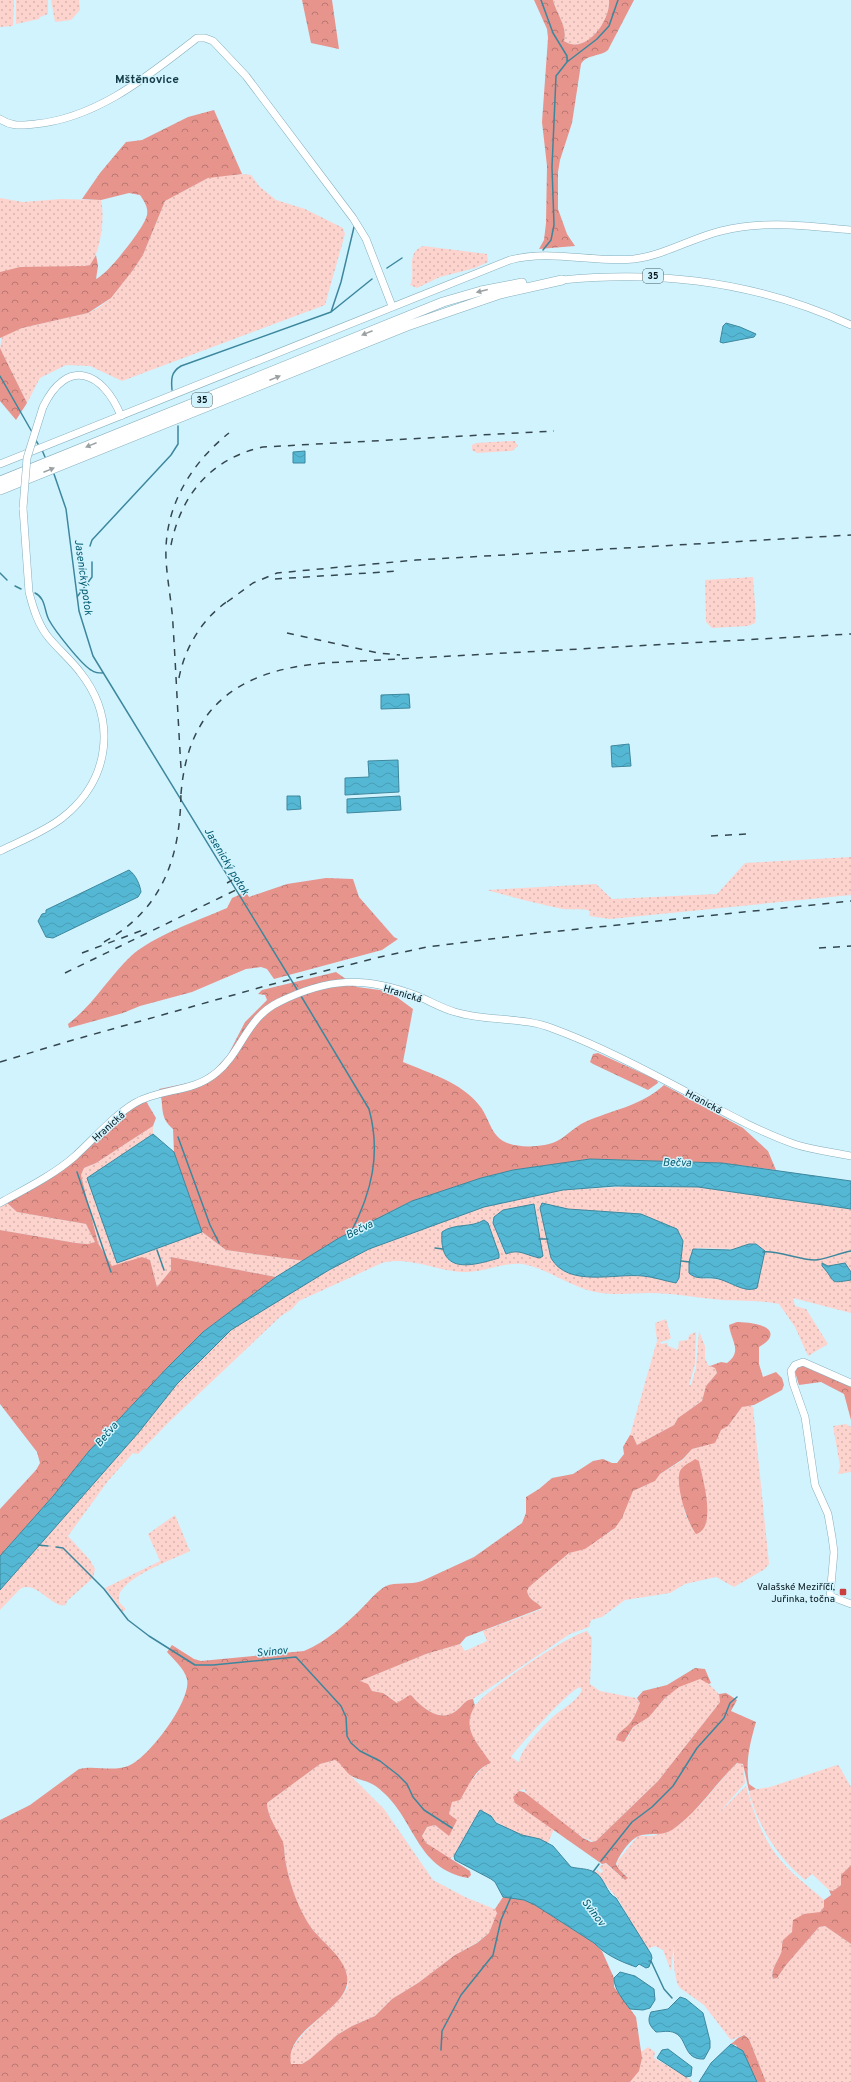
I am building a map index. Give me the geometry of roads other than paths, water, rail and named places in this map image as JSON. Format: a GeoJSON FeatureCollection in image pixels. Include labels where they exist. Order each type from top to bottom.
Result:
{"type":"FeatureCollection","features":[{"type":"Feature","properties":{"kind":"highway","name":"35"},"geometry":{"type":"LineString","coordinates":[[0,482],[443,302],[497,288],[562,280]]}},
{"type":"Feature","properties":{"kind":"highway","name":"35"},"geometry":{"type":"LineString","coordinates":[[0,490],[407,326],[500,294],[562,280]]}},
{"type":"Feature","properties":{"kind":"street"},"geometry":{"type":"LineString","coordinates":[[0,120],[11,126],[48,122],[78,114],[129,89],[197,38],[205,38],[213,41],[246,76],[353,218],[366,239],[392,306]]}},
{"type":"Feature","properties":{"kind":"street"},"geometry":{"type":"LineString","coordinates":[[0,464],[392,306],[493,266],[520,257],[545,255],[608,260],[636,258],[664,251],[719,231],[750,225],[791,225],[851,230]]}},
{"type":"Feature","properties":{"kind":"street","name":"35"},"geometry":{"type":"LineString","coordinates":[[562,280],[641,276],[712,283],[784,299],[851,324]]}},
{"type":"Feature","properties":{"kind":"street"},"geometry":{"type":"LineString","coordinates":[[0,851],[60,820],[75,808],[85,797],[93,783],[104,753],[104,736],[98,702],[80,672],[48,637],[39,622],[32,604],[29,592],[23,508],[27,458],[43,407],[53,391],[61,382],[72,377],[85,376],[99,382],[107,389],[121,416]]}},
{"type":"Feature","properties":{"kind":"street","name":"Hranická"},"geometry":{"type":"LineString","coordinates":[[0,1203],[66,1164],[118,1115],[137,1102],[158,1094],[194,1086],[213,1075],[231,1057],[243,1037],[260,1015],[276,1004],[299,994],[333,983],[360,982],[404,992],[451,1011],[467,1015],[518,1019],[538,1023],[624,1060],[786,1141],[806,1147],[851,1156]]}},
{"type":"Feature","properties":{"kind":"street"},"geometry":{"type":"LineString","coordinates":[[851,1383],[803,1362],[795,1364],[791,1371],[793,1383],[805,1417],[815,1485],[828,1514],[832,1537],[834,1552],[830,1596],[851,1604]]}},
{"type":"Feature","properties":{"kind":"water"},"geometry":{"type":"Polygon","coordinates":[[[726,323],[756,334],[754,337],[723,343],[720,342],[723,326],[726,323]]]}},
{"type":"Feature","properties":{"kind":"water"},"geometry":{"type":"Polygon","coordinates":[[[305,451],[305,463],[293,463],[293,452],[305,451]]]}},
{"type":"Feature","properties":{"kind":"water"},"geometry":{"type":"Polygon","coordinates":[[[409,694],[410,708],[381,709],[381,695],[409,694]]]}},
{"type":"Feature","properties":{"kind":"water"},"geometry":{"type":"Polygon","coordinates":[[[629,744],[631,766],[612,767],[611,746],[629,744]]]}},
{"type":"Feature","properties":{"kind":"water"},"geometry":{"type":"Polygon","coordinates":[[[398,760],[399,792],[345,795],[345,778],[369,777],[368,761],[398,760]]]}},
{"type":"Feature","properties":{"kind":"water"},"geometry":{"type":"Polygon","coordinates":[[[287,796],[300,796],[301,809],[287,810],[287,796]]]}},
{"type":"Feature","properties":{"kind":"water"},"geometry":{"type":"Polygon","coordinates":[[[400,796],[401,810],[347,813],[347,799],[400,796]]]}},
{"type":"Feature","properties":{"kind":"water"},"geometry":{"type":"Polygon","coordinates":[[[129,870],[136,877],[140,886],[141,892],[138,897],[53,938],[46,937],[38,921],[42,914],[46,913],[46,910],[129,870]]]}},
{"type":"Feature","properties":{"kind":"water"},"geometry":{"type":"Polygon","coordinates":[[[153,1134],[174,1152],[202,1232],[117,1263],[87,1178],[153,1134]]]}},
{"type":"Feature","properties":{"kind":"water","name":"Bečva"},"geometry":{"type":"Polygon","coordinates":[[[590,1159],[722,1163],[851,1181],[851,1209],[698,1187],[615,1186],[563,1190],[484,1207],[369,1249],[329,1270],[231,1330],[177,1384],[139,1432],[0,1590],[0,1556],[54,1495],[89,1451],[203,1332],[276,1277],[339,1238],[412,1201],[481,1178],[513,1170],[590,1159]]]}},
{"type":"Feature","properties":{"kind":"water"},"geometry":{"type":"Polygon","coordinates":[[[542,1203],[568,1209],[641,1214],[677,1229],[683,1241],[679,1278],[676,1283],[643,1276],[593,1277],[569,1273],[559,1267],[551,1258],[540,1208],[542,1203]]]}},
{"type":"Feature","properties":{"kind":"water"},"geometry":{"type":"Polygon","coordinates":[[[534,1204],[543,1256],[540,1258],[519,1252],[511,1252],[506,1254],[493,1223],[494,1217],[503,1210],[534,1204]]]}},
{"type":"Feature","properties":{"kind":"water"},"geometry":{"type":"Polygon","coordinates":[[[484,1220],[488,1223],[499,1258],[467,1265],[458,1264],[451,1261],[445,1255],[442,1246],[442,1232],[452,1227],[474,1224],[484,1220]]]}},
{"type":"Feature","properties":{"kind":"water"},"geometry":{"type":"Polygon","coordinates":[[[749,1244],[756,1244],[765,1251],[757,1288],[741,1288],[719,1279],[694,1277],[689,1273],[689,1262],[693,1249],[731,1250],[749,1244]]]}},
{"type":"Feature","properties":{"kind":"water"},"geometry":{"type":"Polygon","coordinates":[[[822,1263],[828,1266],[845,1263],[851,1272],[851,1280],[835,1282],[822,1266],[822,1263]]]}},
{"type":"Feature","properties":{"kind":"water"},"geometry":{"type":"Polygon","coordinates":[[[480,1810],[491,1816],[496,1823],[522,1835],[540,1839],[553,1846],[571,1867],[590,1870],[596,1873],[602,1879],[610,1893],[616,1898],[651,1954],[652,1958],[649,1967],[646,1968],[639,1964],[636,1967],[618,1960],[535,1905],[524,1900],[503,1897],[495,1882],[455,1860],[454,1856],[480,1810]]]}},
{"type":"Feature","properties":{"kind":"water"},"geometry":{"type":"Polygon","coordinates":[[[620,1972],[635,1976],[654,1989],[655,2000],[650,2008],[643,2010],[630,2009],[619,1994],[614,1982],[614,1978],[620,1972]]]}},
{"type":"Feature","properties":{"kind":"water"},"geometry":{"type":"Polygon","coordinates":[[[680,1997],[686,1999],[703,2013],[710,2041],[710,2048],[704,2059],[692,2056],[682,2040],[675,2033],[668,2031],[656,2032],[649,2023],[651,2012],[668,2009],[680,1997]]]}},
{"type":"Feature","properties":{"kind":"water"},"geometry":{"type":"Polygon","coordinates":[[[731,2044],[743,2051],[757,2082],[699,2082],[711,2063],[731,2044]]]}},
{"type":"Feature","properties":{"kind":"water"},"geometry":{"type":"Polygon","coordinates":[[[668,2049],[692,2067],[691,2076],[686,2077],[657,2058],[662,2050],[668,2049]]]}},
{"type":"Feature","properties":{"kind":"waterway"},"geometry":{"type":"LineString","coordinates":[[541,0],[553,33],[567,56],[567,62]]}},
{"type":"Feature","properties":{"kind":"waterway"},"geometry":{"type":"LineString","coordinates":[[543,250],[551,240],[554,225],[552,167],[556,76],[567,62],[597,39],[609,26],[618,0]]}},
{"type":"Feature","properties":{"kind":"waterway"},"geometry":{"type":"LineString","coordinates":[[331,312],[341,282],[354,227]]}},
{"type":"Feature","properties":{"kind":"waterway"},"geometry":{"type":"LineString","coordinates":[[387,268],[402,258]]}},
{"type":"Feature","properties":{"kind":"waterway"},"geometry":{"type":"LineString","coordinates":[[172,390],[173,373],[181,366],[331,312],[372,279]]}},
{"type":"Feature","properties":{"kind":"waterway","name":"Jasenický potok"},"geometry":{"type":"LineString","coordinates":[[0,376],[32,432]]}},
{"type":"Feature","properties":{"kind":"waterway"},"geometry":{"type":"LineString","coordinates":[[90,546],[92,540],[171,455],[178,444],[178,426]]}},
{"type":"Feature","properties":{"kind":"waterway","name":"Jasenický potok"},"geometry":{"type":"LineString","coordinates":[[35,439],[38,444]]}},
{"type":"Feature","properties":{"kind":"waterway","name":"Jasenický potok"},"geometry":{"type":"LineString","coordinates":[[42,450],[45,457]]}},
{"type":"Feature","properties":{"kind":"waterway","name":"Jasenický potok"},"geometry":{"type":"LineString","coordinates":[[54,474],[66,509],[79,611],[93,656],[298,991]]}},
{"type":"Feature","properties":{"kind":"waterway"},"geometry":{"type":"LineString","coordinates":[[77,597],[92,577],[92,562]]}},
{"type":"Feature","properties":{"kind":"waterway"},"geometry":{"type":"LineString","coordinates":[[0,573],[7,580]]}},
{"type":"Feature","properties":{"kind":"waterway"},"geometry":{"type":"LineString","coordinates":[[15,586],[21,589]]}},
{"type":"Feature","properties":{"kind":"waterway"},"geometry":{"type":"LineString","coordinates":[[35,593],[39,595],[43,601],[47,616],[62,639],[87,667],[97,673],[103,673]]}},
{"type":"Feature","properties":{"kind":"waterway","name":"Jasenický potok"},"geometry":{"type":"LineString","coordinates":[[301,996],[369,1109],[373,1125],[374,1157],[369,1187],[351,1232]]}},
{"type":"Feature","properties":{"kind":"waterway"},"geometry":{"type":"LineString","coordinates":[[178,1137],[210,1225],[219,1243]]}},
{"type":"Feature","properties":{"kind":"waterway"},"geometry":{"type":"LineString","coordinates":[[77,1172],[111,1272]]}},
{"type":"Feature","properties":{"kind":"waterway"},"geometry":{"type":"LineString","coordinates":[[539,1239],[548,1239]]}},
{"type":"Feature","properties":{"kind":"waterway"},"geometry":{"type":"LineString","coordinates":[[435,1248],[443,1249]]}},
{"type":"Feature","properties":{"kind":"waterway"},"geometry":{"type":"LineString","coordinates":[[157,1250],[164,1270]]}},
{"type":"Feature","properties":{"kind":"waterway"},"geometry":{"type":"LineString","coordinates":[[763,1252],[775,1252],[808,1260],[815,1260],[851,1251]]}},
{"type":"Feature","properties":{"kind":"waterway"},"geometry":{"type":"LineString","coordinates":[[681,1261],[690,1262]]}},
{"type":"Feature","properties":{"kind":"waterway","name":"Svinov"},"geometry":{"type":"LineString","coordinates":[[38,1545],[48,1546]]}},
{"type":"Feature","properties":{"kind":"waterway","name":"Svinov"},"geometry":{"type":"LineString","coordinates":[[56,1547],[63,1548],[104,1589],[128,1620],[149,1636],[195,1665],[213,1665],[296,1657],[341,1706],[346,1717],[347,1736],[351,1743],[360,1751],[380,1761],[398,1775],[407,1784],[413,1797],[424,1810],[452,1828]]}},
{"type":"Feature","properties":{"kind":"waterway"},"geometry":{"type":"LineString","coordinates":[[601,1861],[632,1822],[652,1807],[673,1786],[697,1748],[724,1718],[730,1703],[737,1697]]}},
{"type":"Feature","properties":{"kind":"waterway"},"geometry":{"type":"LineString","coordinates":[[593,1872],[599,1864]]}},
{"type":"Feature","properties":{"kind":"waterway"},"geometry":{"type":"LineString","coordinates":[[441,2050],[442,2031],[461,1995],[493,1955],[501,1920],[511,1897]]}},
{"type":"Feature","properties":{"kind":"waterway","name":"Svinov"},"geometry":{"type":"LineString","coordinates":[[649,1961],[651,1961],[664,1989],[672,1998]]}},
{"type":"Feature","properties":{"kind":"railway"},"geometry":{"type":"LineString","coordinates":[[171,545],[182,510],[191,494],[214,469],[245,452],[263,447],[554,431]]}},
{"type":"Feature","properties":{"kind":"railway"},"geometry":{"type":"LineString","coordinates":[[181,768],[172,617],[167,575],[167,540],[170,522],[182,488],[202,459],[229,433]]}},
{"type":"Feature","properties":{"kind":"railway"},"geometry":{"type":"LineString","coordinates":[[227,602],[253,583],[277,573],[416,560],[851,535]]}},
{"type":"Feature","properties":{"kind":"railway"},"geometry":{"type":"LineString","coordinates":[[275,579],[399,571]]}},
{"type":"Feature","properties":{"kind":"railway"},"geometry":{"type":"LineString","coordinates":[[179,678],[186,655],[197,633],[212,614],[231,599]]}},
{"type":"Feature","properties":{"kind":"railway"},"geometry":{"type":"LineString","coordinates":[[287,633],[378,653],[400,655]]}},
{"type":"Feature","properties":{"kind":"railway"},"geometry":{"type":"LineString","coordinates":[[181,794],[186,763],[195,737],[207,715],[224,697],[244,684],[268,674],[295,667],[325,663],[851,634]]}},
{"type":"Feature","properties":{"kind":"railway"},"geometry":{"type":"LineString","coordinates":[[104,942],[125,928],[142,913],[155,896],[165,877],[173,857],[178,835],[181,788]]}},
{"type":"Feature","properties":{"kind":"railway"},"geometry":{"type":"LineString","coordinates":[[711,836],[746,834]]}},
{"type":"Feature","properties":{"kind":"railway"},"geometry":{"type":"LineString","coordinates":[[227,883],[234,879]]}},
{"type":"Feature","properties":{"kind":"railway"},"geometry":{"type":"LineString","coordinates":[[65,973],[242,887]]}},
{"type":"Feature","properties":{"kind":"railway"},"geometry":{"type":"LineString","coordinates":[[0,1062],[269,985],[380,957],[427,947],[530,934],[851,901]]}},
{"type":"Feature","properties":{"kind":"railway"},"geometry":{"type":"LineString","coordinates":[[82,953],[143,930]]}},
{"type":"Feature","properties":{"kind":"railway"},"geometry":{"type":"LineString","coordinates":[[819,948],[851,946]]}},
{"type":"Feature","properties":{"kind":"place","name":"Valašské Meziříčí, Juřinka, točna"},"geometry":{"type":"Point","coordinates":[843,1592]}},
{"type":"Feature","properties":{"kind":"district","name":"Mštěnovice"},"geometry":{"type":"Point","coordinates":[147,79]}}]}
